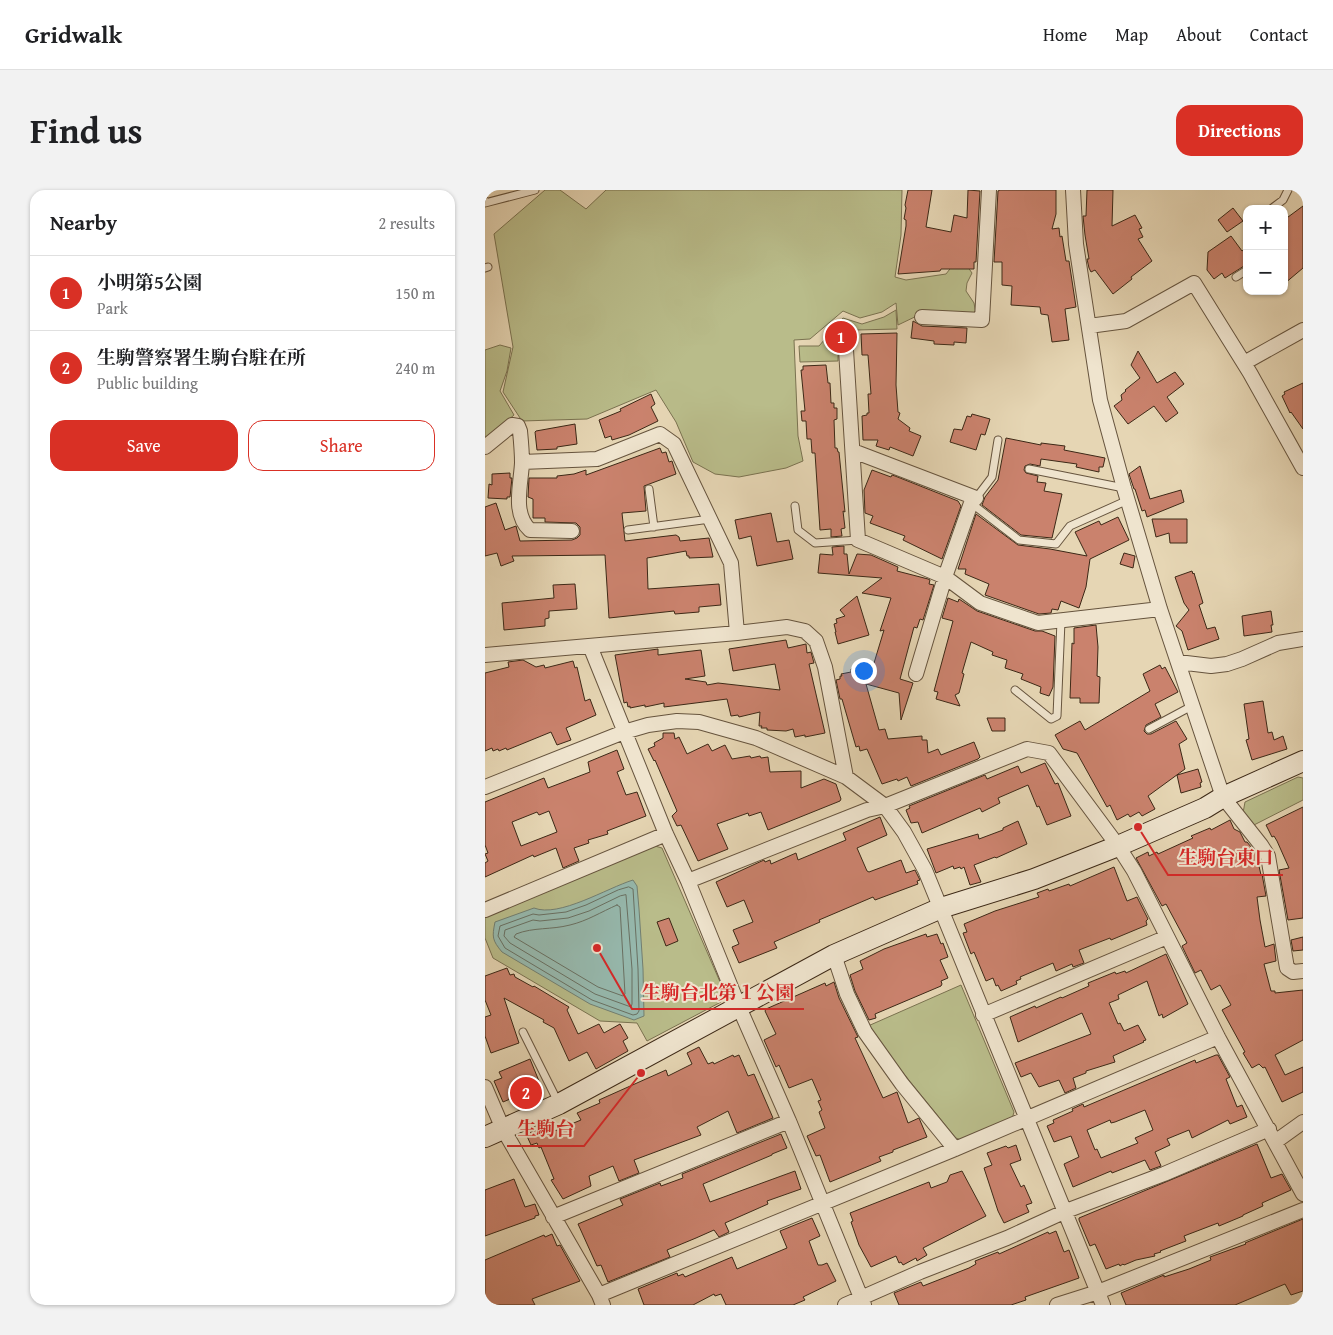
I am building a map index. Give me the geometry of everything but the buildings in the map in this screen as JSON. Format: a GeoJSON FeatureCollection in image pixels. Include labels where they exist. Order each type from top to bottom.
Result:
{"type":"FeatureCollection","features":[{"type":"Feature","properties":{"kind":"street"},"geometry":{"type":"LineString","coordinates":[[922,317],[982,320],[989,190]]}},
{"type":"Feature","properties":{"kind":"street"},"geometry":{"type":"LineString","coordinates":[[1073,190],[1076,244],[1100,400],[1126,494],[1160,609],[1223,798],[1268,856],[1287,968],[1293,972],[1303,971]]}},
{"type":"Feature","properties":{"kind":"street"},"geometry":{"type":"LineString","coordinates":[[1089,326],[1126,320],[1194,283],[1244,363],[1303,468]]}},
{"type":"Feature","properties":{"kind":"street"},"geometry":{"type":"LineString","coordinates":[[1244,363],[1303,330]]}},
{"type":"Feature","properties":{"kind":"street"},"geometry":{"type":"LineString","coordinates":[[846,350],[858,540],[945,577],[980,602],[1038,623],[1160,609]]}},
{"type":"Feature","properties":{"kind":"street"},"geometry":{"type":"LineString","coordinates":[[485,447],[512,425],[516,425],[521,431],[522,462],[519,500],[523,524],[530,530],[572,532]]}},
{"type":"Feature","properties":{"kind":"street"},"geometry":{"type":"LineString","coordinates":[[522,462],[597,459],[660,434],[673,444],[731,563],[737,633]]}},
{"type":"Feature","properties":{"kind":"street"},"geometry":{"type":"LineString","coordinates":[[853,451],[973,500],[945,577],[915,674]]}},
{"type":"Feature","properties":{"kind":"street"},"geometry":{"type":"LineString","coordinates":[[485,655],[787,627],[805,630],[816,641],[825,667],[846,777]]}},
{"type":"Feature","properties":{"kind":"street"},"geometry":{"type":"LineString","coordinates":[[1177,662],[1211,666],[1227,664],[1278,643],[1303,639]]}},
{"type":"Feature","properties":{"kind":"street"},"geometry":{"type":"LineString","coordinates":[[590,646],[739,1007],[789,1121],[862,1302]]}},
{"type":"Feature","properties":{"kind":"street"},"geometry":{"type":"LineString","coordinates":[[485,787],[624,732],[648,725],[677,721],[699,722],[756,738],[846,777],[885,806],[904,832],[925,870],[1101,1299]]}},
{"type":"Feature","properties":{"kind":"street"},"geometry":{"type":"LineString","coordinates":[[688,881],[867,810],[885,806],[1027,749],[1049,753],[1118,846],[1134,871],[1219,1037],[1303,1194]]}},
{"type":"Feature","properties":{"kind":"street"},"geometry":{"type":"LineString","coordinates":[[494,1133],[559,1104],[833,955],[941,908],[1034,879],[1118,846],[1205,808],[1303,761]]}},
{"type":"Feature","properties":{"kind":"street"},"geometry":{"type":"LineString","coordinates":[[485,910],[667,834]]}},
{"type":"Feature","properties":{"kind":"street"},"geometry":{"type":"LineString","coordinates":[[983,1015],[1167,936]]}},
{"type":"Feature","properties":{"kind":"street"},"geometry":{"type":"LineString","coordinates":[[833,955],[847,994],[865,1032],[902,1084],[955,1149]]}},
{"type":"Feature","properties":{"kind":"street"},"geometry":{"type":"LineString","coordinates":[[485,1088],[494,1133],[553,1217],[601,1300],[822,1204],[1219,1037]]}},
{"type":"Feature","properties":{"kind":"street"},"geometry":{"type":"LineString","coordinates":[[553,1217],[789,1121]]}},
{"type":"Feature","properties":{"kind":"street"},"geometry":{"type":"LineString","coordinates":[[1275,1142],[1303,1122]]}},
{"type":"Feature","properties":{"kind":"street"},"geometry":{"type":"LineString","coordinates":[[845,1305],[862,1302],[920,1272],[1007,1238],[1066,1211],[1164,1174],[1269,1128]]}},
{"type":"Feature","properties":{"kind":"street"},"geometry":{"type":"LineString","coordinates":[[1057,1305],[1101,1299],[1303,1210]]}},
{"type":"Feature","properties":{"kind":"lane"},"geometry":{"type":"LineString","coordinates":[[485,202],[535,190]]}},
{"type":"Feature","properties":{"kind":"lane"},"geometry":{"type":"LineString","coordinates":[[1276,205],[1283,200],[1288,190]]}},
{"type":"Feature","properties":{"kind":"lane"},"geometry":{"type":"LineString","coordinates":[[1237,277],[1243,273]]}},
{"type":"Feature","properties":{"kind":"lane"},"geometry":{"type":"LineString","coordinates":[[997,440],[993,477],[973,500],[1019,540],[1056,544],[1070,526],[1126,494]]}},
{"type":"Feature","properties":{"kind":"lane"},"geometry":{"type":"LineString","coordinates":[[1029,469],[1126,494]]}},
{"type":"Feature","properties":{"kind":"lane"},"geometry":{"type":"LineString","coordinates":[[649,489],[654,526]]}},
{"type":"Feature","properties":{"kind":"lane"},"geometry":{"type":"LineString","coordinates":[[795,506],[798,530],[815,543],[858,540]]}},
{"type":"Feature","properties":{"kind":"lane"},"geometry":{"type":"LineString","coordinates":[[628,530],[710,519]]}},
{"type":"Feature","properties":{"kind":"lane"},"geometry":{"type":"LineString","coordinates":[[1015,690],[1051,719],[1057,716],[1061,621]]}},
{"type":"Feature","properties":{"kind":"lane"},"geometry":{"type":"LineString","coordinates":[[1149,729],[1192,706]]}},
{"type":"Feature","properties":{"kind":"lane"},"geometry":{"type":"LineString","coordinates":[[523,1032],[559,1104]]}},
{"type":"Feature","properties":{"kind":"green space"},"geometry":{"type":"Polygon","coordinates":[[[545,190],[560,190],[586,209],[606,190],[902,190],[901,235],[895,277],[906,280],[946,274],[953,265],[965,263],[972,273],[967,283],[966,291],[974,303],[976,315],[923,313],[898,325],[896,303],[882,312],[860,318],[843,311],[810,339],[794,340],[798,436],[803,461],[786,468],[739,477],[715,474],[693,462],[676,422],[656,390],[587,419],[522,421],[503,392],[513,347],[494,234],[545,190]]]}},
{"type":"Feature","properties":{"kind":"green space"},"geometry":{"type":"Polygon","coordinates":[[[896,310],[897,329],[856,330],[856,344],[838,345],[838,361],[800,362],[799,346],[819,346],[843,318],[862,324],[884,317],[896,310]]]}},
{"type":"Feature","properties":{"kind":"green space"},"geometry":{"type":"Polygon","coordinates":[[[500,345],[511,348],[507,371],[500,391],[514,415],[485,440],[485,350],[500,345]]]}},
{"type":"Feature","properties":{"kind":"green space"},"geometry":{"type":"Polygon","coordinates":[[[1298,777],[1303,778],[1303,800],[1252,826],[1243,813],[1245,802],[1298,777]]]}},
{"type":"Feature","properties":{"kind":"green space"},"geometry":{"type":"Polygon","coordinates":[[[655,846],[662,848],[724,991],[721,1002],[647,1041],[637,1023],[600,1021],[493,958],[485,938],[485,916],[655,846]]]}},
{"type":"Feature","properties":{"kind":"green space"},"geometry":{"type":"Polygon","coordinates":[[[961,985],[1014,1112],[1012,1119],[961,1140],[956,1138],[891,1058],[868,1026],[961,985]]]}},
{"type":"Feature","properties":{"kind":"water"},"geometry":{"type":"Polygon","coordinates":[[[633,880],[637,886],[639,909],[644,1016],[634,1020],[590,1004],[502,952],[496,944],[493,935],[495,922],[534,908],[544,910],[569,906],[633,880]]]}},
{"type":"Feature","properties":{"kind":"place","name":"小明第5公園"},"geometry":{"type":"Point","coordinates":[841,337]}},
{"type":"Feature","properties":{"kind":"place","name":"生駒台東口"},"geometry":{"type":"Point","coordinates":[1138,827]}},
{"type":"Feature","properties":{"kind":"place","name":"生駒台北第１公園"},"geometry":{"type":"Point","coordinates":[597,948]}},
{"type":"Feature","properties":{"kind":"place","name":"生駒台"},"geometry":{"type":"Point","coordinates":[641,1073]}},
{"type":"Feature","properties":{"kind":"place","name":"生駒警察署生駒台駐在所"},"geometry":{"type":"Point","coordinates":[526,1093]}}]}
